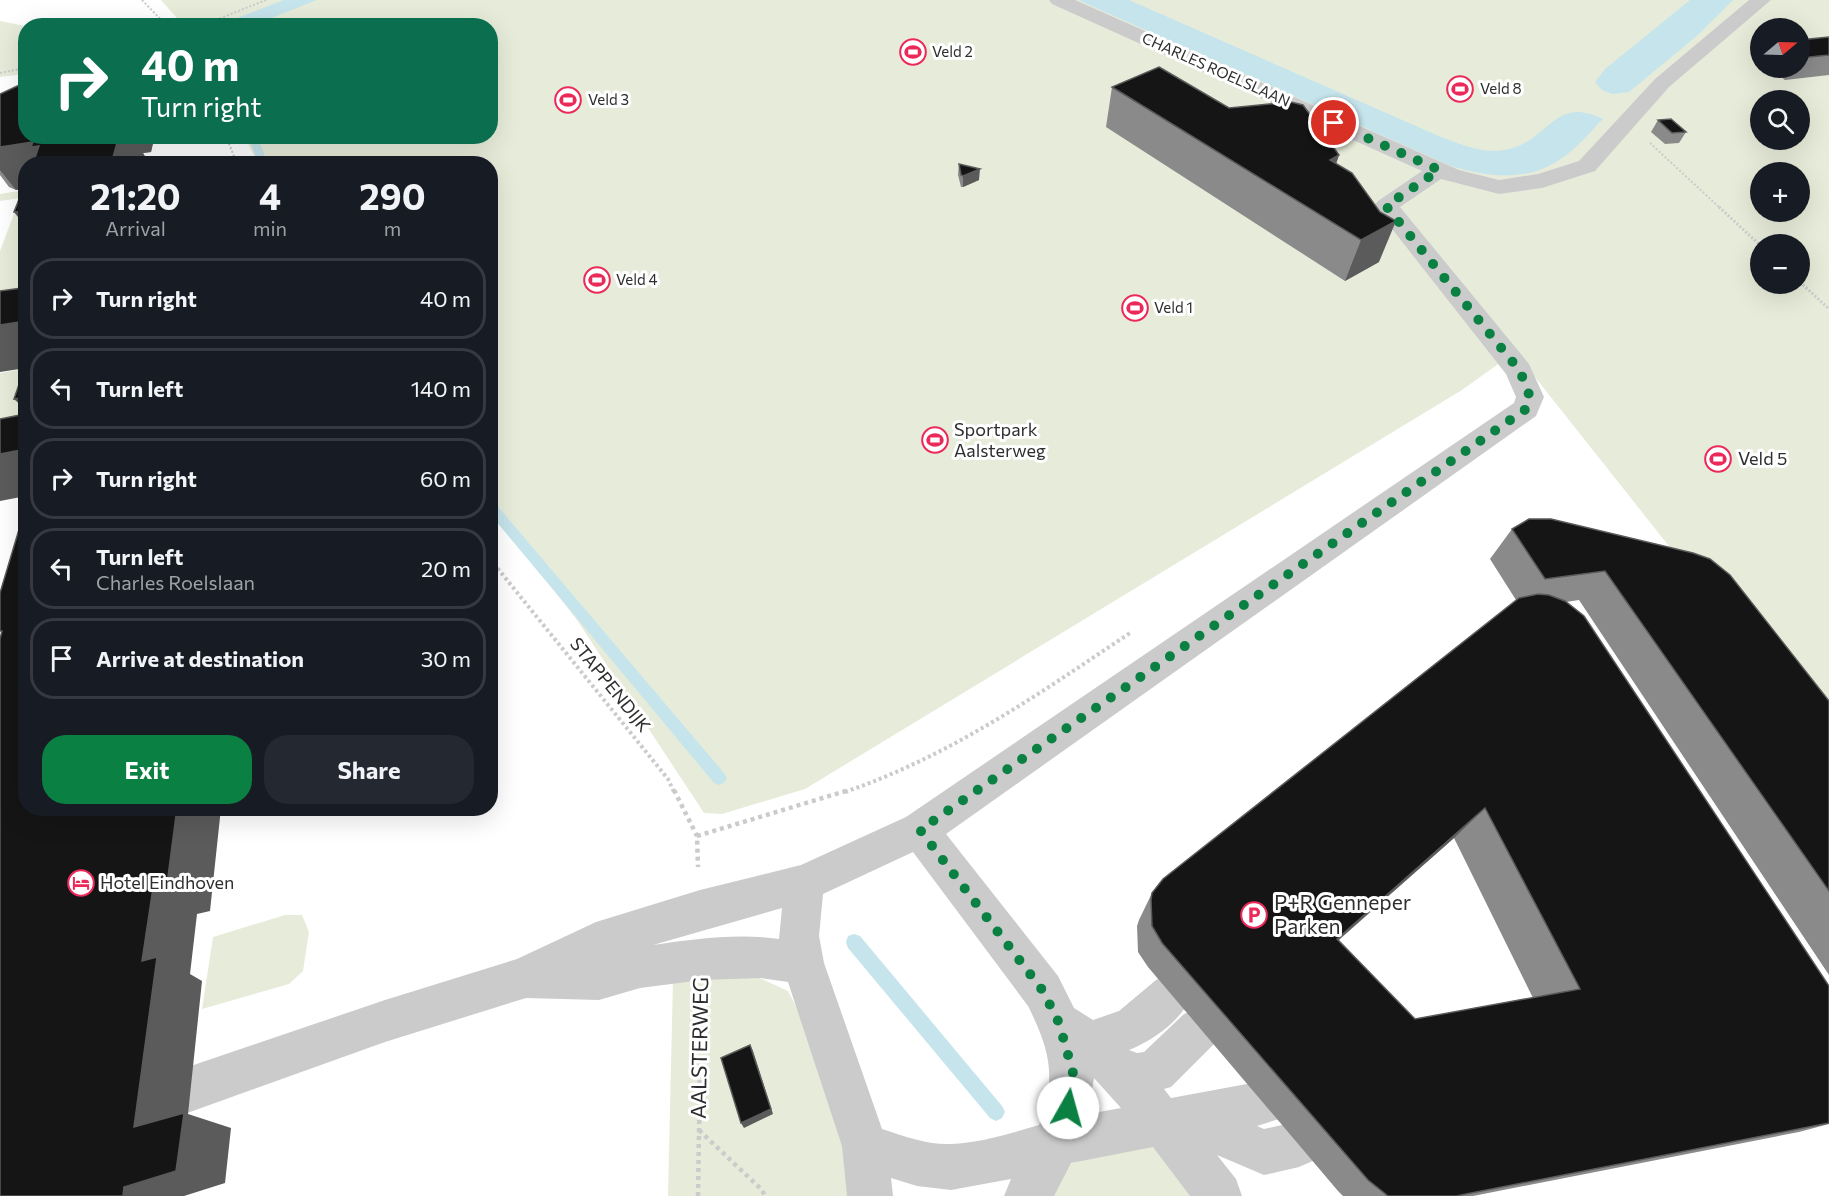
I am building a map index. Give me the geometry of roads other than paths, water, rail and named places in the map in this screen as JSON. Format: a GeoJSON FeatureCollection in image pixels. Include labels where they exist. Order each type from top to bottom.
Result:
{"type":"FeatureCollection","features":[{"type":"Feature","properties":{"kind":"street","name":"CHARLES ROELSLAAN"},"geometry":{"type":"LineString","coordinates":[[1059,0],[1439,170],[1499,187],[1542,181],[1587,166],[1662,83],[1761,0]]}},
{"type":"Feature","properties":{"kind":"street"},"geometry":{"type":"LineString","coordinates":[[112,1112],[190,1090],[385,1021],[523,978],[596,942],[700,910],[804,883],[920,830],[1526,409],[1530,397],[1520,371],[1386,206],[1439,170]]}},
{"type":"Feature","properties":{"kind":"street"},"geometry":{"type":"LineString","coordinates":[[920,830],[1043,991],[1089,1045],[1180,1118],[1264,1152],[1299,1144]]}},
{"type":"Feature","properties":{"kind":"street"},"geometry":{"type":"LineString","coordinates":[[804,883],[799,936],[803,963],[865,1146],[870,1196]]}},
{"type":"Feature","properties":{"kind":"street","name":"AALSTERWEG"},"geometry":{"type":"LineString","coordinates":[[523,978],[599,979],[640,967],[702,959],[761,957],[803,963]]}},
{"type":"Feature","properties":{"kind":"street"},"geometry":{"type":"LineString","coordinates":[[1027,1196],[1048,1163],[1068,1108],[1073,1073],[1089,1045],[1132,1027],[1171,995]]}},
{"type":"Feature","properties":{"kind":"street"},"geometry":{"type":"LineString","coordinates":[[1089,1045],[1137,1075],[1155,1071],[1200,1029]]}},
{"type":"Feature","properties":{"kind":"street"},"geometry":{"type":"LineString","coordinates":[[865,1146],[917,1163],[951,1167],[1011,1156],[1055,1143],[1263,1103]]}},
{"type":"Feature","properties":{"kind":"street"},"geometry":{"type":"LineString","coordinates":[[1180,1118],[1219,1196]]}},
{"type":"Feature","properties":{"kind":"water"},"geometry":{"type":"Polygon","coordinates":[[[284,0],[317,0],[272,18],[237,18],[284,0]]]}},
{"type":"Feature","properties":{"kind":"water"},"geometry":{"type":"Polygon","coordinates":[[[1078,0],[1129,0],[1441,137],[1488,151],[1519,146],[1532,139],[1561,116],[1572,112],[1586,113],[1603,119],[1571,151],[1547,167],[1534,172],[1492,175],[1464,170],[1078,0]]]}},
{"type":"Feature","properties":{"kind":"water"},"geometry":{"type":"Polygon","coordinates":[[[1690,0],[1733,0],[1698,35],[1629,92],[1612,94],[1602,90],[1595,82],[1605,69],[1690,0]]]}},
{"type":"Feature","properties":{"kind":"waterway"},"geometry":{"type":"LineString","coordinates":[[255,144],[261,156]]}},
{"type":"Feature","properties":{"kind":"waterway"},"geometry":{"type":"LineString","coordinates":[[498,515],[719,778]]}},
{"type":"Feature","properties":{"kind":"waterway"},"geometry":{"type":"LineString","coordinates":[[854,942],[996,1112]]}},
{"type":"Feature","properties":{"kind":"place","name":"Veld 2"},"geometry":{"type":"Point","coordinates":[913,52]}},
{"type":"Feature","properties":{"kind":"place","name":"Veld 8"},"geometry":{"type":"Point","coordinates":[1460,89]}},
{"type":"Feature","properties":{"kind":"place","name":"Veld 3"},"geometry":{"type":"Point","coordinates":[568,100]}},
{"type":"Feature","properties":{"kind":"place","name":"Veld 4"},"geometry":{"type":"Point","coordinates":[597,280]}},
{"type":"Feature","properties":{"kind":"place","name":"Veld 1"},"geometry":{"type":"Point","coordinates":[1135,308]}},
{"type":"Feature","properties":{"kind":"place","name":"Sportpark Aalsterweg"},"geometry":{"type":"Point","coordinates":[935,440]}},
{"type":"Feature","properties":{"kind":"place","name":"Veld 5"},"geometry":{"type":"Point","coordinates":[1718,459]}},
{"type":"Feature","properties":{"kind":"place","name":"Hotel Eindhoven"},"geometry":{"type":"Point","coordinates":[81,883]}},
{"type":"Feature","properties":{"kind":"place","name":"P+R Genneper Parken"},"geometry":{"type":"Point","coordinates":[1254,915]}}]}
